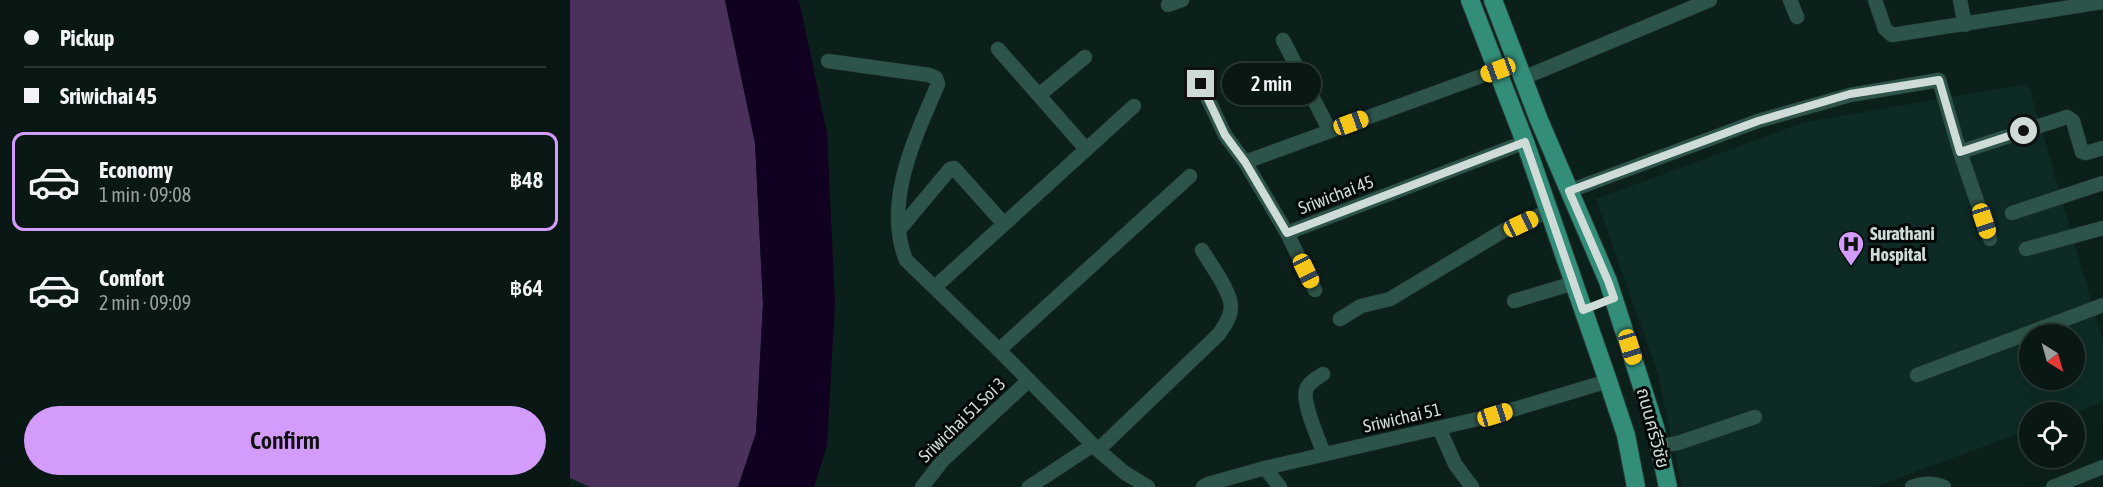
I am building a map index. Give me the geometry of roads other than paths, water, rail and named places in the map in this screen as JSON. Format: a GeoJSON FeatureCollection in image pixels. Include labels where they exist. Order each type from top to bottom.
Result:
{"type":"FeatureCollection","features":[{"type":"Feature","properties":{"kind":"main road","name":"ถนนศรีวิชัย"},"geometry":{"type":"LineString","coordinates":[[1470,0],[1525,142],[1608,381],[1626,435],[1636,487]]}},
{"type":"Feature","properties":{"kind":"main road","name":"ถนนศรีวิชัย"},"geometry":{"type":"LineString","coordinates":[[1493,0],[1569,191],[1608,281],[1660,447],[1668,487]]}},
{"type":"Feature","properties":{"kind":"main road"},"geometry":{"type":"LineString","coordinates":[[1583,310],[1614,298]]}},
{"type":"Feature","properties":{"kind":"street"},"geometry":{"type":"LineString","coordinates":[[1168,5],[1182,0]]}},
{"type":"Feature","properties":{"kind":"street"},"geometry":{"type":"LineString","coordinates":[[1790,0],[1797,17]]}},
{"type":"Feature","properties":{"kind":"street"},"geometry":{"type":"LineString","coordinates":[[1875,0],[1885,28],[1892,35],[1965,25],[2055,5],[2103,2]]}},
{"type":"Feature","properties":{"kind":"street"},"geometry":{"type":"LineString","coordinates":[[1960,0],[1965,25]]}},
{"type":"Feature","properties":{"kind":"street"},"geometry":{"type":"LineString","coordinates":[[1523,78],[1705,1]]}},
{"type":"Feature","properties":{"kind":"street"},"geometry":{"type":"LineString","coordinates":[[1283,40],[1330,131]]}},
{"type":"Feature","properties":{"kind":"street"},"geometry":{"type":"LineString","coordinates":[[998,49],[1086,149]]}},
{"type":"Feature","properties":{"kind":"street"},"geometry":{"type":"LineString","coordinates":[[1039,95],[1085,57]]}},
{"type":"Feature","properties":{"kind":"street"},"geometry":{"type":"LineString","coordinates":[[828,60],[929,75],[936,78],[938,84],[907,162],[898,209],[899,230],[906,260],[1096,448],[1125,473],[1148,487]]}},
{"type":"Feature","properties":{"kind":"street"},"geometry":{"type":"LineString","coordinates":[[1245,162],[1498,70]]}},
{"type":"Feature","properties":{"kind":"street"},"geometry":{"type":"LineString","coordinates":[[1569,191],[1758,121],[1850,94],[1939,80],[1960,152],[1990,239]]}},
{"type":"Feature","properties":{"kind":"street","name":"Sriwichai 45"},"geometry":{"type":"LineString","coordinates":[[1201,84],[1225,135],[1245,162],[1287,233],[1525,142]]}},
{"type":"Feature","properties":{"kind":"street"},"geometry":{"type":"LineString","coordinates":[[935,287],[1134,106]]}},
{"type":"Feature","properties":{"kind":"street"},"geometry":{"type":"LineString","coordinates":[[1960,152],[2067,117],[2073,121],[2082,152],[2103,148]]}},
{"type":"Feature","properties":{"kind":"street"},"geometry":{"type":"LineString","coordinates":[[899,230],[950,169],[954,168],[1004,224]]}},
{"type":"Feature","properties":{"kind":"street"},"geometry":{"type":"LineString","coordinates":[[999,350],[1190,176]]}},
{"type":"Feature","properties":{"kind":"street"},"geometry":{"type":"LineString","coordinates":[[2012,213],[2103,183]]}},
{"type":"Feature","properties":{"kind":"street"},"geometry":{"type":"LineString","coordinates":[[1340,319],[1361,306],[1390,299],[1503,231],[1549,211]]}},
{"type":"Feature","properties":{"kind":"street"},"geometry":{"type":"LineString","coordinates":[[2026,249],[2103,228]]}},
{"type":"Feature","properties":{"kind":"street"},"geometry":{"type":"LineString","coordinates":[[1287,233],[1315,290]]}},
{"type":"Feature","properties":{"kind":"street"},"geometry":{"type":"LineString","coordinates":[[1029,487],[1096,448],[1218,334],[1228,320],[1231,309],[1229,297],[1202,250]]}},
{"type":"Feature","properties":{"kind":"street"},"geometry":{"type":"LineString","coordinates":[[1514,301],[1574,283]]}},
{"type":"Feature","properties":{"kind":"street"},"geometry":{"type":"LineString","coordinates":[[1917,375],[2103,305]]}},
{"type":"Feature","properties":{"kind":"street"},"geometry":{"type":"LineString","coordinates":[[1323,374],[1307,386],[1305,392],[1306,402],[1324,454]]}},
{"type":"Feature","properties":{"kind":"street","name":"Sriwichai 51 Soi 3"},"geometry":{"type":"LineString","coordinates":[[922,487],[943,460],[1029,380]]}},
{"type":"Feature","properties":{"kind":"street","name":"Sriwichai 51"},"geometry":{"type":"LineString","coordinates":[[1203,487],[1265,468],[1495,415],[1608,381]]}},
{"type":"Feature","properties":{"kind":"street"},"geometry":{"type":"LineString","coordinates":[[1660,447],[1755,417]]}},
{"type":"Feature","properties":{"kind":"street"},"geometry":{"type":"LineString","coordinates":[[1439,428],[1455,464],[1472,487]]}},
{"type":"Feature","properties":{"kind":"street"},"geometry":{"type":"LineString","coordinates":[[2053,487],[2103,467]]}},
{"type":"Feature","properties":{"kind":"street"},"geometry":{"type":"LineString","coordinates":[[1265,468],[1280,487]]}},
{"type":"Feature","properties":{"kind":"street"},"geometry":{"type":"LineString","coordinates":[[1912,487],[1923,483],[1944,487]]}},
{"type":"Feature","properties":{"kind":"place","name":"Surathani Hospital"},"geometry":{"type":"Point","coordinates":[1851,267]}}]}
